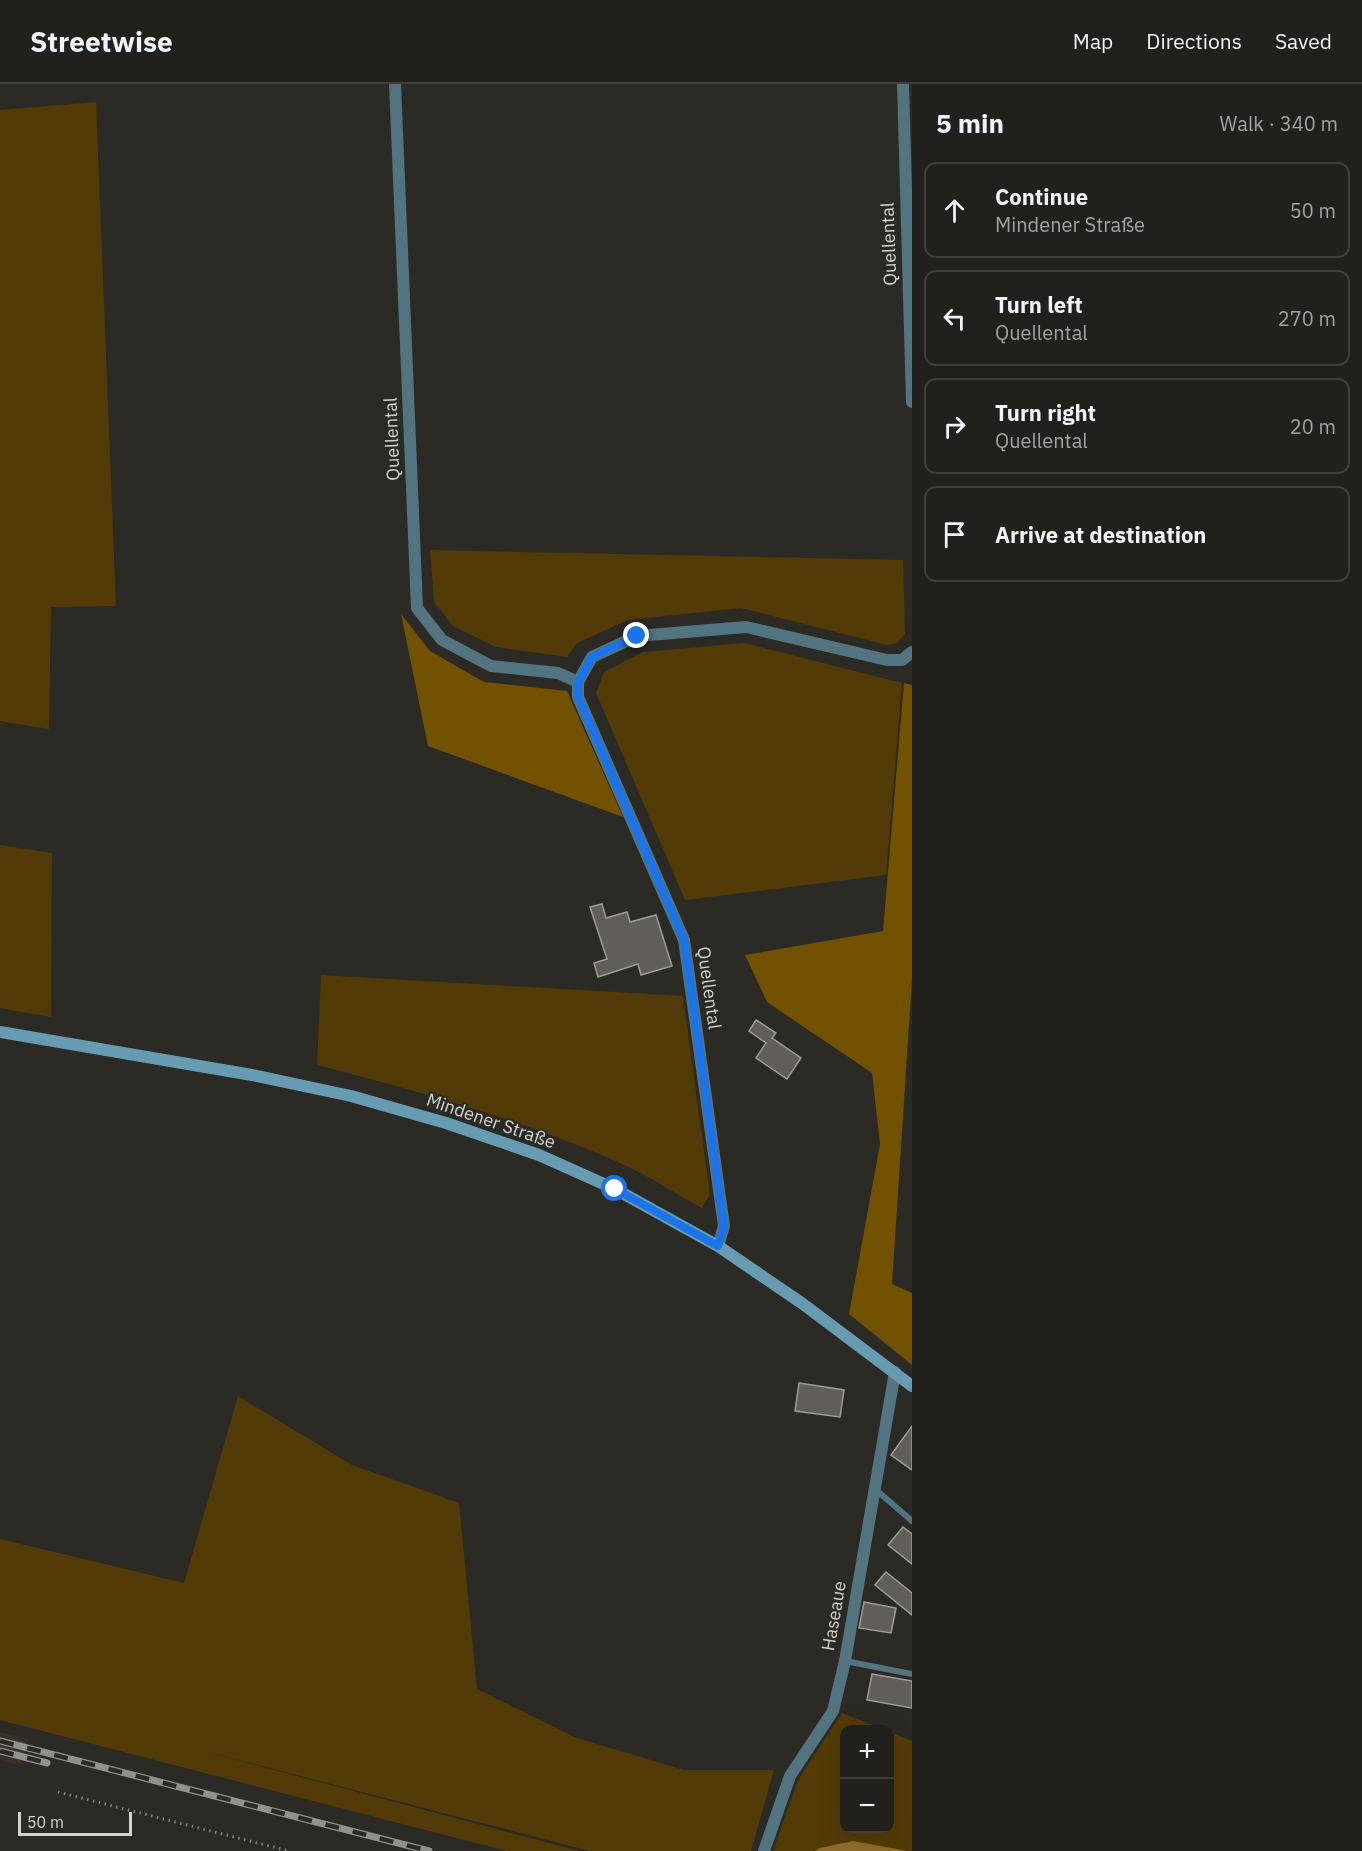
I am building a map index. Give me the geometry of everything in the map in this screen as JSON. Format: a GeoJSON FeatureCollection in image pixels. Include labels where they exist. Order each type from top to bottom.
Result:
{"type":"FeatureCollection","features":[{"type":"Feature","properties":{"kind":"main road","name":"Mindener Straße"},"geometry":{"type":"LineString","coordinates":[[0,1032],[252,1076],[351,1096],[446,1123],[538,1155],[606,1185],[718,1246],[803,1304],[912,1386]]}},
{"type":"Feature","properties":{"kind":"street","name":"Quellental"},"geometry":{"type":"LineString","coordinates":[[395,84],[417,608],[442,640],[491,666],[558,674],[578,682],[578,697],[684,940],[724,1226],[718,1246]]}},
{"type":"Feature","properties":{"kind":"street","name":"Quellental"},"geometry":{"type":"LineString","coordinates":[[903,84],[912,402]]}},
{"type":"Feature","properties":{"kind":"street"},"geometry":{"type":"LineString","coordinates":[[578,682],[592,657],[637,636],[648,635],[746,627],[886,660],[902,660],[912,652]]}},
{"type":"Feature","properties":{"kind":"street","name":"Haseaue"},"geometry":{"type":"LineString","coordinates":[[764,1851],[790,1776],[833,1711],[845,1661],[895,1372]]}},
{"type":"Feature","properties":{"kind":"lane"},"geometry":{"type":"LineString","coordinates":[[875,1489],[912,1521]]}},
{"type":"Feature","properties":{"kind":"lane"},"geometry":{"type":"LineString","coordinates":[[845,1661],[912,1674]]}},
{"type":"Feature","properties":{"kind":"path"},"geometry":{"type":"LineString","coordinates":[[58,1792],[289,1851]]}},
{"type":"Feature","properties":{"kind":"shaded area"},"geometry":{"type":"Polygon","coordinates":[[[96,102],[116,606],[51,607],[49,729],[0,721],[0,110],[96,102]]]}},
{"type":"Feature","properties":{"kind":"shaded area"},"geometry":{"type":"Polygon","coordinates":[[[430,550],[903,560],[905,634],[897,643],[887,645],[741,608],[628,620],[577,643],[567,657],[496,647],[453,626],[434,602],[430,550]]]}},
{"type":"Feature","properties":{"kind":"shaded area"},"geometry":{"type":"Polygon","coordinates":[[[401,614],[430,651],[484,682],[567,691],[623,817],[428,746],[401,614]]]}},
{"type":"Feature","properties":{"kind":"shaded area"},"geometry":{"type":"Polygon","coordinates":[[[744,643],[902,683],[886,875],[685,900],[596,693],[604,672],[643,652],[744,643]]]}},
{"type":"Feature","properties":{"kind":"shaded area"},"geometry":{"type":"Polygon","coordinates":[[[904,683],[912,685],[912,979],[892,1284],[912,1293],[912,1365],[849,1314],[880,1144],[872,1073],[767,1002],[745,955],[883,931],[904,683]]]}},
{"type":"Feature","properties":{"kind":"shaded area"},"geometry":{"type":"Polygon","coordinates":[[[0,845],[52,853],[51,1017],[0,1008],[0,845]]]}},
{"type":"Feature","properties":{"kind":"shaded area"},"geometry":{"type":"Polygon","coordinates":[[[321,975],[683,996],[710,1194],[702,1208],[632,1169],[548,1134],[433,1097],[317,1065],[321,975]]]}},
{"type":"Feature","properties":{"kind":"shaded area"},"geometry":{"type":"Polygon","coordinates":[[[238,1396],[352,1465],[459,1503],[477,1689],[574,1737],[684,1770],[774,1770],[751,1851],[590,1851],[192,1748],[579,1851],[507,1851],[0,1720],[0,1539],[184,1583],[238,1396]]]}},
{"type":"Feature","properties":{"kind":"shaded area"},"geometry":{"type":"Polygon","coordinates":[[[842,1713],[873,1725],[840,1725],[840,1833],[894,1833],[894,1734],[912,1741],[912,1851],[773,1851],[798,1780],[842,1713]]]}},
{"type":"Feature","properties":{"kind":"shaded area"},"geometry":{"type":"Polygon","coordinates":[[[0,1732],[28,1739],[21,1766],[0,1760],[0,1732]]]}},
{"type":"Feature","properties":{"kind":"shaded area"},"geometry":{"type":"Polygon","coordinates":[[[853,1841],[907,1851],[815,1851],[853,1841]]]}},
{"type":"Feature","properties":{"kind":"building"},"geometry":{"type":"Polygon","coordinates":[[[602,904],[606,918],[627,912],[630,922],[656,915],[672,966],[641,975],[638,964],[598,977],[594,963],[607,959],[590,907],[602,904]]]}},
{"type":"Feature","properties":{"kind":"building"},"geometry":{"type":"Polygon","coordinates":[[[756,1020],[776,1033],[772,1038],[801,1058],[787,1079],[756,1058],[766,1043],[749,1031],[756,1020]]]}},
{"type":"Feature","properties":{"kind":"building"},"geometry":{"type":"Polygon","coordinates":[[[799,1383],[844,1390],[840,1417],[795,1411],[799,1383]]]}},
{"type":"Feature","properties":{"kind":"building"},"geometry":{"type":"Polygon","coordinates":[[[912,1426],[912,1470],[891,1455],[912,1426]]]}},
{"type":"Feature","properties":{"kind":"building"},"geometry":{"type":"Polygon","coordinates":[[[903,1527],[912,1534],[912,1564],[888,1545],[903,1527]]]}},
{"type":"Feature","properties":{"kind":"building"},"geometry":{"type":"Polygon","coordinates":[[[886,1572],[912,1593],[912,1615],[875,1585],[886,1572]]]}},
{"type":"Feature","properties":{"kind":"building"},"geometry":{"type":"Polygon","coordinates":[[[864,1602],[896,1608],[891,1633],[859,1628],[864,1602]]]}},
{"type":"Feature","properties":{"kind":"building"},"geometry":{"type":"Polygon","coordinates":[[[872,1674],[912,1681],[912,1708],[867,1700],[872,1674]]]}},
{"type":"Feature","properties":{"kind":"railway"},"geometry":{"type":"LineString","coordinates":[[0,1741],[429,1851]]}},
{"type":"Feature","properties":{"kind":"railway"},"geometry":{"type":"LineString","coordinates":[[0,1751],[47,1763]]}},
{"type":"Feature","properties":{"kind":"route"},"geometry":{"type":"LineString","coordinates":[[615,1189],[718,1246],[724,1226],[684,940],[578,697],[578,682],[592,657],[637,636]]}}]}
